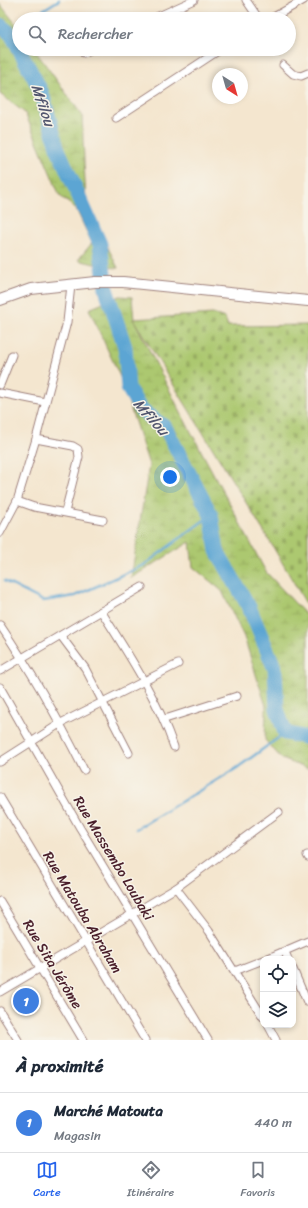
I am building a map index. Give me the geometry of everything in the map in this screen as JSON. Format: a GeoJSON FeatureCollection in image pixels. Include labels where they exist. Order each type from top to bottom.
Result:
{"type":"FeatureCollection","features":[{"type":"Feature","properties":{"kind":"street"},"geometry":{"type":"LineString","coordinates":[[167,12],[194,0]]}},
{"type":"Feature","properties":{"kind":"street"},"geometry":{"type":"LineString","coordinates":[[246,0],[254,12]]}},
{"type":"Feature","properties":{"kind":"street"},"geometry":{"type":"LineString","coordinates":[[283,12],[304,0]]}},
{"type":"Feature","properties":{"kind":"street"},"geometry":{"type":"LineString","coordinates":[[116,118],[209,56]]}},
{"type":"Feature","properties":{"kind":"street"},"geometry":{"type":"LineString","coordinates":[[283,65],[293,74],[301,76],[308,73]]}},
{"type":"Feature","properties":{"kind":"street"},"geometry":{"type":"LineString","coordinates":[[0,300],[31,289],[95,282],[123,282],[308,300]]}},
{"type":"Feature","properties":{"kind":"street"},"geometry":{"type":"LineString","coordinates":[[0,533],[16,501],[36,439],[67,322],[71,285]]}},
{"type":"Feature","properties":{"kind":"street"},"geometry":{"type":"LineString","coordinates":[[0,385],[12,355]]}},
{"type":"Feature","properties":{"kind":"street"},"geometry":{"type":"LineString","coordinates":[[0,393],[45,402]]}},
{"type":"Feature","properties":{"kind":"street"},"geometry":{"type":"LineString","coordinates":[[36,439],[73,446],[78,449],[78,457],[65,512]]}},
{"type":"Feature","properties":{"kind":"street"},"geometry":{"type":"LineString","coordinates":[[16,501],[34,507],[104,520]]}},
{"type":"Feature","properties":{"kind":"street"},"geometry":{"type":"LineString","coordinates":[[0,671],[142,587]]}},
{"type":"Feature","properties":{"kind":"street"},"geometry":{"type":"LineString","coordinates":[[101,611],[165,719],[174,747]]}},
{"type":"Feature","properties":{"kind":"street"},"geometry":{"type":"LineString","coordinates":[[0,625],[22,658],[61,723],[84,770]]}},
{"type":"Feature","properties":{"kind":"street"},"geometry":{"type":"LineString","coordinates":[[61,636],[85,668],[129,753]]}},
{"type":"Feature","properties":{"kind":"street"},"geometry":{"type":"LineString","coordinates":[[0,762],[61,723],[178,664]]}},
{"type":"Feature","properties":{"kind":"street","name":"Rue Massembo Loubaki"},"geometry":{"type":"LineString","coordinates":[[0,687],[31,743],[132,915],[208,1040]]}},
{"type":"Feature","properties":{"kind":"street"},"geometry":{"type":"LineString","coordinates":[[165,719],[237,696]]}},
{"type":"Feature","properties":{"kind":"street","name":"Rue Matouba Abraham"},"geometry":{"type":"LineString","coordinates":[[0,797],[145,1040]]}},
{"type":"Feature","properties":{"kind":"street"},"geometry":{"type":"LineString","coordinates":[[0,992],[176,888],[279,812]]}},
{"type":"Feature","properties":{"kind":"street"},"geometry":{"type":"LineString","coordinates":[[176,888],[205,925],[260,1011]]}},
{"type":"Feature","properties":{"kind":"street","name":"Rue Sita Jérôme"},"geometry":{"type":"LineString","coordinates":[[0,901],[83,1040]]}},
{"type":"Feature","properties":{"kind":"street"},"geometry":{"type":"LineString","coordinates":[[274,956],[308,941]]}},
{"type":"Feature","properties":{"kind":"street"},"geometry":{"type":"LineString","coordinates":[[285,952],[287,956]]}},
{"type":"Feature","properties":{"kind":"street"},"geometry":{"type":"LineString","coordinates":[[235,971],[260,961]]}},
{"type":"Feature","properties":{"kind":"street"},"geometry":{"type":"LineString","coordinates":[[296,976],[307,1002]]}},
{"type":"Feature","properties":{"kind":"street"},"geometry":{"type":"LineString","coordinates":[[0,1011],[18,1040]]}},
{"type":"Feature","properties":{"kind":"street"},"geometry":{"type":"LineString","coordinates":[[270,1028],[276,1040]]}},
{"type":"Feature","properties":{"kind":"green space"},"geometry":{"type":"Polygon","coordinates":[[[0,4],[12,19],[12,56],[39,56],[82,115],[86,203],[118,268],[106,267],[78,260],[92,243],[76,209],[60,196],[25,113],[0,94],[0,4]]]}},
{"type":"Feature","properties":{"kind":"green space"},"geometry":{"type":"Polygon","coordinates":[[[120,296],[132,297],[134,320],[182,415],[266,572],[308,617],[308,769],[282,759],[265,740],[266,706],[244,637],[222,591],[193,567],[190,542],[131,578],[149,465],[121,379],[89,309],[120,296]]]}},
{"type":"Feature","properties":{"kind":"green space"},"geometry":{"type":"Polygon","coordinates":[[[213,314],[225,318],[228,326],[308,325],[308,607],[269,540],[133,319],[213,314]]]}},
{"type":"Feature","properties":{"kind":"waterway"},"geometry":{"type":"LineString","coordinates":[[39,12],[59,0]]}},
{"type":"Feature","properties":{"kind":"waterway","name":"Mfilou"},"geometry":{"type":"LineString","coordinates":[[0,25],[12,36]]}},
{"type":"Feature","properties":{"kind":"waterway","name":"Mfilou"},"geometry":{"type":"LineString","coordinates":[[23,56],[42,93],[57,147],[100,244],[106,289],[125,347],[128,388],[141,410],[165,427],[211,515],[217,551],[249,607],[275,669],[277,709],[285,733],[308,738]]}},
{"type":"Feature","properties":{"kind":"waterway"},"geometry":{"type":"LineString","coordinates":[[4,581],[43,601],[75,596],[144,565],[211,515]]}},
{"type":"Feature","properties":{"kind":"waterway"},"geometry":{"type":"LineString","coordinates":[[136,829],[237,768],[285,733]]}},
{"type":"Feature","properties":{"kind":"place","name":"Marché Matouta"},"geometry":{"type":"Point","coordinates":[26,1001]}}]}
